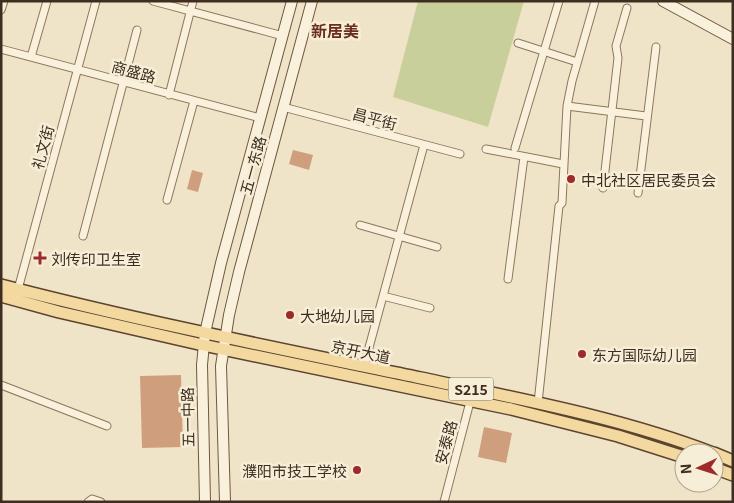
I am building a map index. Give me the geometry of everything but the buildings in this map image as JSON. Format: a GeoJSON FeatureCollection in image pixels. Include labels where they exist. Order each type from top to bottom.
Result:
{"type":"FeatureCollection","features":[{"type":"Feature","properties":{"kind":"main road","name":"京开大道"},"geometry":{"type":"LineString","coordinates":[[1,285],[17,295],[203,345],[472,395],[538,403],[661,434],[685,443]]}},
{"type":"Feature","properties":{"kind":"main road","name":"京开大道"},"geometry":{"type":"LineString","coordinates":[[1,296],[17,295],[364,366],[586,427],[674,454]]}},
{"type":"Feature","properties":{"kind":"street"},"geometry":{"type":"LineString","coordinates":[[1,10],[4,1]]}},
{"type":"Feature","properties":{"kind":"street"},"geometry":{"type":"LineString","coordinates":[[31,57],[46,1]]}},
{"type":"Feature","properties":{"kind":"street","name":"礼文街"},"geometry":{"type":"LineString","coordinates":[[17,295],[96,1]]}},
{"type":"Feature","properties":{"kind":"street"},"geometry":{"type":"LineString","coordinates":[[153,1],[283,36]]}},
{"type":"Feature","properties":{"kind":"street"},"geometry":{"type":"LineString","coordinates":[[168,94],[193,1]]}},
{"type":"Feature","properties":{"kind":"street","name":"五一东路"},"geometry":{"type":"LineString","coordinates":[[205,332],[221,263],[292,1]]}},
{"type":"Feature","properties":{"kind":"street","name":"五一东路"},"geometry":{"type":"LineString","coordinates":[[225,337],[237,280],[312,1]]}},
{"type":"Feature","properties":{"kind":"street"},"geometry":{"type":"LineString","coordinates":[[515,148],[559,1]]}},
{"type":"Feature","properties":{"kind":"street"},"geometry":{"type":"LineString","coordinates":[[538,403],[560,206],[562,203],[567,106],[577,62],[595,1]]}},
{"type":"Feature","properties":{"kind":"street"},"geometry":{"type":"LineString","coordinates":[[662,1],[733,39]]}},
{"type":"Feature","properties":{"kind":"street"},"geometry":{"type":"LineString","coordinates":[[604,188],[618,58],[616,46],[627,8]]}},
{"type":"Feature","properties":{"kind":"street"},"geometry":{"type":"LineString","coordinates":[[83,236],[137,30]]}},
{"type":"Feature","properties":{"kind":"street"},"geometry":{"type":"LineString","coordinates":[[518,43],[577,62]]}},
{"type":"Feature","properties":{"kind":"street"},"geometry":{"type":"LineString","coordinates":[[638,193],[656,47]]}},
{"type":"Feature","properties":{"kind":"street","name":"商盛路"},"geometry":{"type":"LineString","coordinates":[[1,49],[260,118]]}},
{"type":"Feature","properties":{"kind":"street"},"geometry":{"type":"LineString","coordinates":[[168,200],[194,101]]}},
{"type":"Feature","properties":{"kind":"street"},"geometry":{"type":"LineString","coordinates":[[567,106],[646,116]]}},
{"type":"Feature","properties":{"kind":"street","name":"昌平街"},"geometry":{"type":"LineString","coordinates":[[283,108],[460,154]]}},
{"type":"Feature","properties":{"kind":"street"},"geometry":{"type":"LineString","coordinates":[[364,366],[424,145]]}},
{"type":"Feature","properties":{"kind":"street"},"geometry":{"type":"LineString","coordinates":[[486,149],[564,164]]}},
{"type":"Feature","properties":{"kind":"street"},"geometry":{"type":"LineString","coordinates":[[508,279],[524,157]]}},
{"type":"Feature","properties":{"kind":"street"},"geometry":{"type":"LineString","coordinates":[[360,225],[437,247]]}},
{"type":"Feature","properties":{"kind":"street"},"geometry":{"type":"LineString","coordinates":[[383,296],[430,308]]}},
{"type":"Feature","properties":{"kind":"street","name":"五一中路"},"geometry":{"type":"LineString","coordinates":[[204,502],[202,394],[205,332]]}},
{"type":"Feature","properties":{"kind":"street"},"geometry":{"type":"LineString","coordinates":[[225,337],[221,385],[225,502]]}},
{"type":"Feature","properties":{"kind":"street"},"geometry":{"type":"LineString","coordinates":[[1,385],[107,426]]}},
{"type":"Feature","properties":{"kind":"street","name":"安泰路"},"geometry":{"type":"LineString","coordinates":[[444,502],[472,395]]}},
{"type":"Feature","properties":{"kind":"street"},"geometry":{"type":"LineString","coordinates":[[88,502],[92,500],[101,502]]}},
{"type":"Feature","properties":{"kind":"green space"},"geometry":{"type":"Polygon","coordinates":[[[418,1],[524,1],[488,127],[393,97],[418,1]]]}},
{"type":"Feature","properties":{"kind":"place","name":"中北社区居民委员会"},"geometry":{"type":"Point","coordinates":[571,179]}},
{"type":"Feature","properties":{"kind":"place","name":"刘传印卫生室"},"geometry":{"type":"Point","coordinates":[40,258]}},
{"type":"Feature","properties":{"kind":"place","name":"大地幼儿园"},"geometry":{"type":"Point","coordinates":[290,315]}},
{"type":"Feature","properties":{"kind":"place","name":"东方国际幼儿园"},"geometry":{"type":"Point","coordinates":[582,354]}},
{"type":"Feature","properties":{"kind":"place","name":"濮阳市技工学校"},"geometry":{"type":"Point","coordinates":[357,470]}},
{"type":"Feature","properties":{"kind":"district","name":"新居美"},"geometry":{"type":"Point","coordinates":[335,30]}}]}
